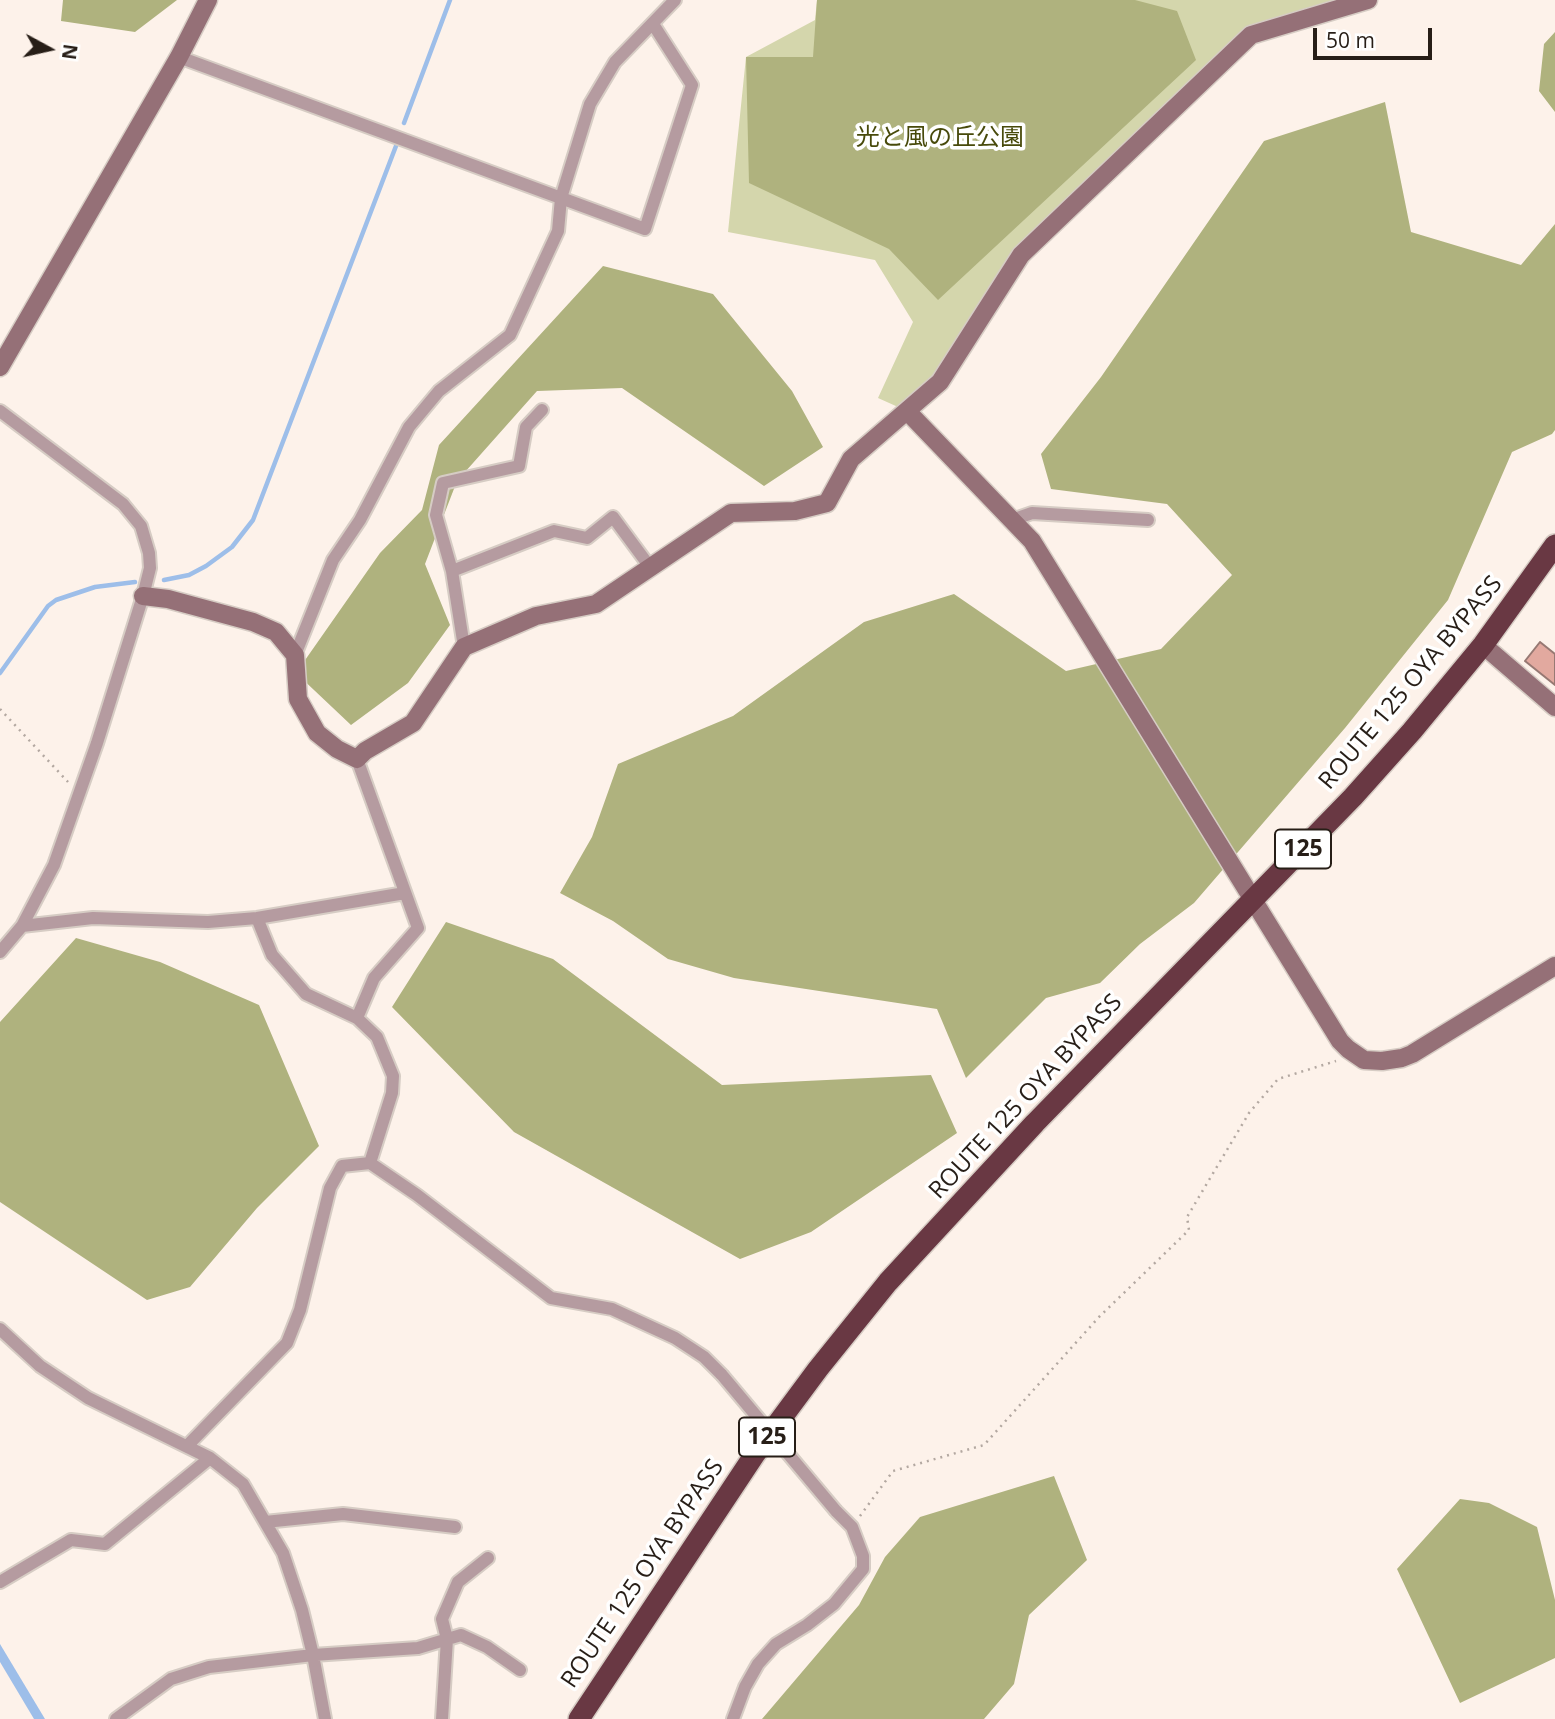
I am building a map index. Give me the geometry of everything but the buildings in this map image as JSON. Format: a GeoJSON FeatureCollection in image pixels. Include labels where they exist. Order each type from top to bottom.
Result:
{"type":"FeatureCollection","features":[{"type":"Feature","properties":{"kind":"highway","name":"ROUTE 125 OYA BYPASS"},"geometry":{"type":"LineString","coordinates":[[579,1719],[755,1454],[818,1369],[888,1282],[1035,1123],[1362,788],[1483,645],[1555,545]]}},
{"type":"Feature","properties":{"kind":"street"},"geometry":{"type":"LineString","coordinates":[[0,368],[179,57],[208,0]]}},
{"type":"Feature","properties":{"kind":"street"},"geometry":{"type":"LineString","coordinates":[[357,1018],[374,978],[418,928],[357,759],[337,749],[317,733],[298,699],[295,655],[333,560],[360,520],[409,428],[439,391],[510,335],[558,231],[561,198],[590,104],[615,62],[675,0]]}},
{"type":"Feature","properties":{"kind":"street"},"geometry":{"type":"LineString","coordinates":[[357,759],[365,751],[413,723],[464,647],[537,616],[596,604],[731,513],[796,511],[827,503],[851,459],[940,383],[1021,255],[1251,35],[1368,0]]}},
{"type":"Feature","properties":{"kind":"street"},"geometry":{"type":"LineString","coordinates":[[179,57],[645,229],[692,85],[653,24]]}},
{"type":"Feature","properties":{"kind":"street"},"geometry":{"type":"LineString","coordinates":[[464,647],[452,571],[436,515],[443,483],[519,466],[526,428],[542,410]]}},
{"type":"Feature","properties":{"kind":"street"},"geometry":{"type":"LineString","coordinates":[[0,411],[123,504],[141,526],[150,568],[144,596],[54,865],[22,926],[0,952]]}},
{"type":"Feature","properties":{"kind":"street"},"geometry":{"type":"LineString","coordinates":[[907,411],[1032,541],[1340,1041],[1355,1055],[1364,1060],[1382,1061],[1412,1054],[1555,966]]}},
{"type":"Feature","properties":{"kind":"street"},"geometry":{"type":"LineString","coordinates":[[1012,520],[1032,513],[1148,520]]}},
{"type":"Feature","properties":{"kind":"street"},"geometry":{"type":"LineString","coordinates":[[452,571],[554,531],[587,538],[613,517],[650,567]]}},
{"type":"Feature","properties":{"kind":"street"},"geometry":{"type":"LineString","coordinates":[[144,596],[168,599],[253,622],[276,632],[295,655]]}},
{"type":"Feature","properties":{"kind":"street"},"geometry":{"type":"LineString","coordinates":[[1483,645],[1555,707]]}},
{"type":"Feature","properties":{"kind":"street"},"geometry":{"type":"LineString","coordinates":[[22,926],[93,918],[208,922],[257,918],[405,893]]}},
{"type":"Feature","properties":{"kind":"street"},"geometry":{"type":"LineString","coordinates":[[257,918],[272,956],[306,993],[357,1018],[377,1037],[393,1076],[392,1093],[370,1163]]}},
{"type":"Feature","properties":{"kind":"street"},"geometry":{"type":"LineString","coordinates":[[187,1446],[286,1343],[300,1310],[330,1188],[342,1166],[370,1163],[417,1195],[551,1297],[612,1308],[675,1338],[704,1357],[852,1527],[863,1556],[863,1569],[834,1604],[776,1644],[758,1664],[744,1687],[733,1719]]}},
{"type":"Feature","properties":{"kind":"street"},"geometry":{"type":"LineString","coordinates":[[0,1329],[40,1366],[88,1398],[211,1458],[243,1484],[283,1553],[302,1610],[325,1719]]}},
{"type":"Feature","properties":{"kind":"street"},"geometry":{"type":"LineString","coordinates":[[0,1582],[71,1540],[105,1544],[211,1458]]}},
{"type":"Feature","properties":{"kind":"street"},"geometry":{"type":"LineString","coordinates":[[265,1522],[342,1514],[455,1527]]}},
{"type":"Feature","properties":{"kind":"street"},"geometry":{"type":"LineString","coordinates":[[442,1719],[447,1639],[442,1619],[458,1583],[488,1558]]}},
{"type":"Feature","properties":{"kind":"street"},"geometry":{"type":"LineString","coordinates":[[116,1719],[171,1679],[209,1667],[313,1655],[418,1648],[461,1635],[487,1647],[520,1670]]}},
{"type":"Feature","properties":{"kind":"path"},"geometry":{"type":"LineString","coordinates":[[0,709],[79,795]]}},
{"type":"Feature","properties":{"kind":"path"},"geometry":{"type":"LineString","coordinates":[[852,1527],[893,1471],[984,1445],[1099,1317],[1189,1230],[1187,1217],[1249,1114],[1278,1079],[1355,1055]]}},
{"type":"Feature","properties":{"kind":"green space"},"geometry":{"type":"Polygon","coordinates":[[[63,0],[177,0],[135,32],[61,21],[63,0]]]}},
{"type":"Feature","properties":{"kind":"green space","name":"光と風の丘公園"},"geometry":{"type":"Polygon","coordinates":[[[817,0],[1368,0],[1251,35],[1021,255],[940,382],[907,411],[878,398],[913,322],[875,260],[728,232],[746,57],[815,20],[817,0]]]}},
{"type":"Feature","properties":{"kind":"green space","name":"光と風の丘公園"},"geometry":{"type":"Polygon","coordinates":[[[817,0],[1135,0],[1177,11],[1196,60],[938,300],[889,249],[749,183],[746,57],[813,57],[817,0]]]}},
{"type":"Feature","properties":{"kind":"green space"},"geometry":{"type":"Polygon","coordinates":[[[1555,32],[1555,112],[1539,91],[1544,44],[1555,32]]]}},
{"type":"Feature","properties":{"kind":"green space"},"geometry":{"type":"Polygon","coordinates":[[[1385,102],[1411,232],[1521,265],[1555,224],[1555,430],[1552,434],[1512,452],[1448,600],[1345,728],[1194,903],[1140,944],[1100,983],[1046,998],[966,1078],[937,1009],[734,978],[668,959],[613,921],[560,893],[592,837],[618,764],[733,716],[864,622],[954,594],[1066,671],[1161,649],[1232,575],[1167,504],[1051,489],[1041,454],[1101,377],[1264,141],[1385,102]]]}},
{"type":"Feature","properties":{"kind":"green space"},"geometry":{"type":"Polygon","coordinates":[[[603,266],[713,294],[792,391],[823,447],[764,486],[622,388],[537,391],[457,481],[425,564],[450,625],[408,683],[351,725],[296,673],[380,553],[422,510],[439,445],[603,266]]]}},
{"type":"Feature","properties":{"kind":"green space"},"geometry":{"type":"Polygon","coordinates":[[[446,922],[553,959],[722,1085],[931,1075],[957,1133],[811,1232],[740,1259],[514,1132],[392,1007],[446,922]]]}},
{"type":"Feature","properties":{"kind":"green space"},"geometry":{"type":"Polygon","coordinates":[[[76,938],[160,962],[259,1005],[319,1146],[257,1208],[190,1287],[147,1300],[0,1202],[0,1022],[76,938]]]}},
{"type":"Feature","properties":{"kind":"green space"},"geometry":{"type":"Polygon","coordinates":[[[1054,1476],[1087,1560],[1029,1615],[1014,1684],[984,1719],[762,1719],[859,1605],[885,1557],[920,1517],[1054,1476]]]}},
{"type":"Feature","properties":{"kind":"green space"},"geometry":{"type":"Polygon","coordinates":[[[1460,1499],[1489,1503],[1537,1527],[1555,1600],[1555,1658],[1460,1703],[1397,1569],[1460,1499]]]}},
{"type":"Feature","properties":{"kind":"water"},"geometry":{"type":"Polygon","coordinates":[[[0,1644],[45,1719],[34,1719],[0,1662],[0,1644]]]}},
{"type":"Feature","properties":{"kind":"waterway"},"geometry":{"type":"LineString","coordinates":[[404,123],[450,0]]}},
{"type":"Feature","properties":{"kind":"waterway"},"geometry":{"type":"LineString","coordinates":[[164,580],[189,575],[206,566],[232,547],[253,520],[396,146]]}},
{"type":"Feature","properties":{"kind":"waterway"},"geometry":{"type":"LineString","coordinates":[[0,673],[48,606],[56,600],[95,587],[135,582]]}}]}
